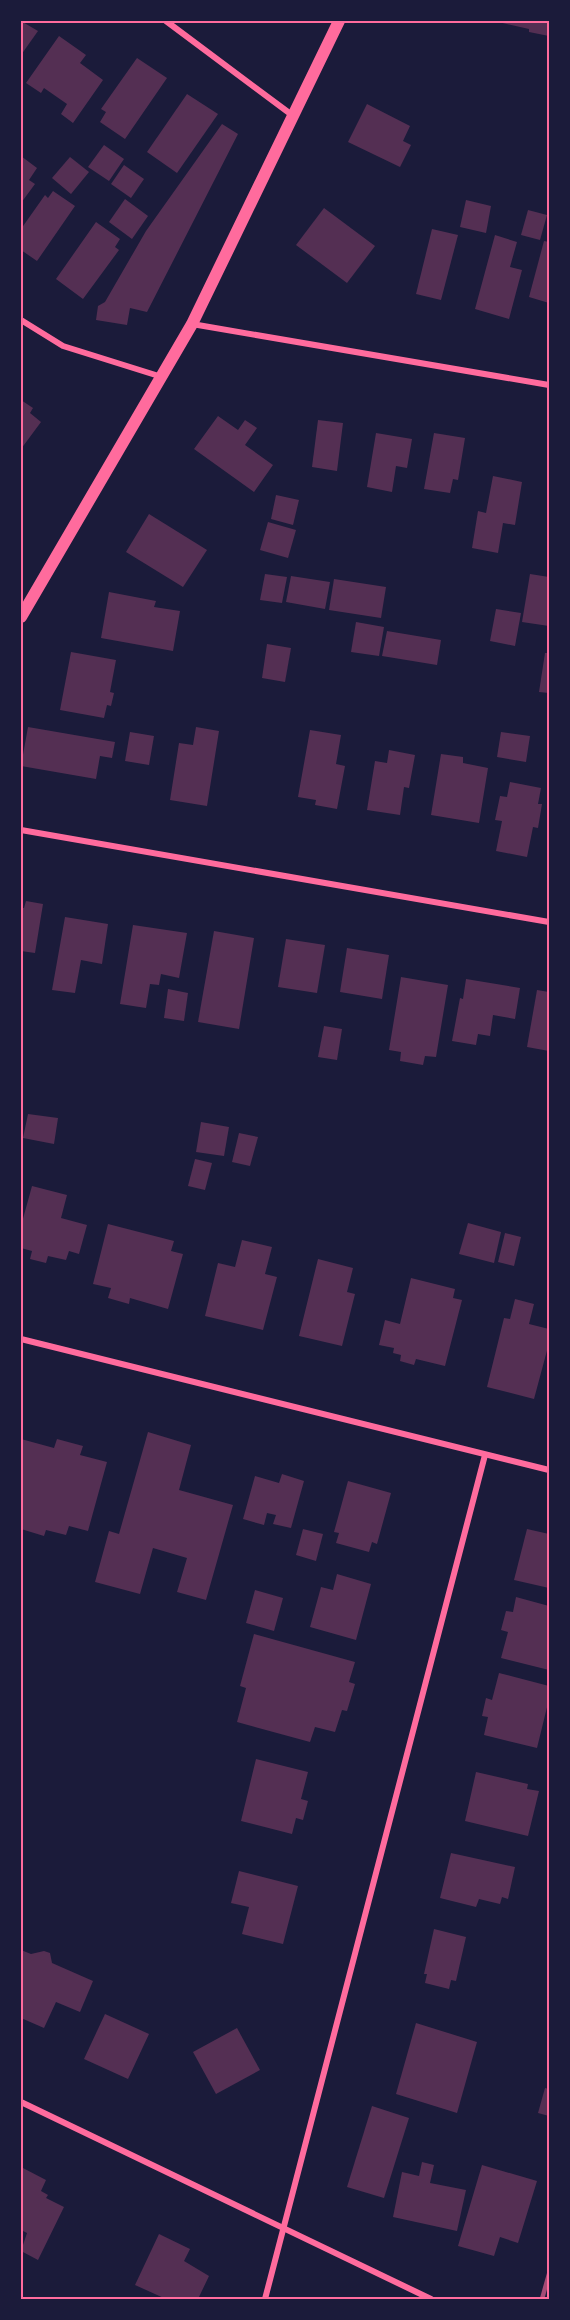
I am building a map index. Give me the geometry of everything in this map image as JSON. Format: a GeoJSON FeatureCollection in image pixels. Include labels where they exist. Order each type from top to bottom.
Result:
{"type":"FeatureCollection","features":[{"type":"Feature","properties":{"kind":"main road"},"geometry":{"type":"LineString","coordinates":[[21,617],[192,324],[339,21]]}},
{"type":"Feature","properties":{"kind":"street"},"geometry":{"type":"LineString","coordinates":[[166,21],[292,115]]}},
{"type":"Feature","properties":{"kind":"street"},"geometry":{"type":"LineString","coordinates":[[21,320],[63,346],[162,378]]}},
{"type":"Feature","properties":{"kind":"street"},"geometry":{"type":"LineString","coordinates":[[192,324],[549,385]]}},
{"type":"Feature","properties":{"kind":"street"},"geometry":{"type":"LineString","coordinates":[[21,830],[549,922]]}},
{"type":"Feature","properties":{"kind":"street"},"geometry":{"type":"LineString","coordinates":[[21,1339],[549,1470]]}},
{"type":"Feature","properties":{"kind":"street"},"geometry":{"type":"LineString","coordinates":[[265,2299],[485,1455]]}},
{"type":"Feature","properties":{"kind":"street"},"geometry":{"type":"LineString","coordinates":[[21,2102],[431,2299]]}},
{"type":"Feature","properties":{"kind":"building"},"geometry":{"type":"Polygon","coordinates":[[[21,21],[38,31],[21,55],[21,21]]]}},
{"type":"Feature","properties":{"kind":"building"},"geometry":{"type":"Polygon","coordinates":[[[494,21],[549,21],[549,36],[529,32],[529,29],[494,21]]]}},
{"type":"Feature","properties":{"kind":"building"},"geometry":{"type":"Polygon","coordinates":[[[59,36],[86,55],[80,63],[103,80],[73,123],[61,114],[67,104],[44,88],[41,93],[26,83],[59,36]]]}},
{"type":"Feature","properties":{"kind":"building"},"geometry":{"type":"Polygon","coordinates":[[[137,58],[167,78],[125,139],[100,122],[106,112],[101,109],[137,58]]]}},
{"type":"Feature","properties":{"kind":"building"},"geometry":{"type":"Polygon","coordinates":[[[187,94],[218,114],[177,173],[147,152],[187,94]]]}},
{"type":"Feature","properties":{"kind":"building"},"geometry":{"type":"Polygon","coordinates":[[[367,104],[410,126],[403,141],[411,145],[400,167],[348,142],[367,104]]]}},
{"type":"Feature","properties":{"kind":"building"},"geometry":{"type":"Polygon","coordinates":[[[222,124],[238,134],[147,312],[130,308],[127,325],[96,320],[98,306],[105,302],[146,231],[222,124]]]}},
{"type":"Feature","properties":{"kind":"building"},"geometry":{"type":"Polygon","coordinates":[[[104,145],[124,159],[109,181],[88,167],[104,145]]]}},
{"type":"Feature","properties":{"kind":"building"},"geometry":{"type":"Polygon","coordinates":[[[21,156],[37,168],[29,180],[35,184],[21,203],[21,156]]]}},
{"type":"Feature","properties":{"kind":"building"},"geometry":{"type":"Polygon","coordinates":[[[70,157],[89,172],[71,194],[52,178],[70,157]]]}},
{"type":"Feature","properties":{"kind":"building"},"geometry":{"type":"Polygon","coordinates":[[[124,165],[144,179],[131,198],[111,184],[124,165]]]}},
{"type":"Feature","properties":{"kind":"building"},"geometry":{"type":"Polygon","coordinates":[[[53,191],[75,206],[37,261],[21,250],[21,229],[45,195],[48,198],[53,191]]]}},
{"type":"Feature","properties":{"kind":"building"},"geometry":{"type":"Polygon","coordinates":[[[125,199],[148,216],[132,239],[109,222],[125,199]]]}},
{"type":"Feature","properties":{"kind":"building"},"geometry":{"type":"Polygon","coordinates":[[[466,200],[491,206],[486,233],[460,227],[466,200]]]}},
{"type":"Feature","properties":{"kind":"building"},"geometry":{"type":"Polygon","coordinates":[[[324,208],[375,246],[347,283],[296,245],[324,208]]]}},
{"type":"Feature","properties":{"kind":"building"},"geometry":{"type":"Polygon","coordinates":[[[528,210],[547,215],[540,240],[521,235],[528,210]]]}},
{"type":"Feature","properties":{"kind":"building"},"geometry":{"type":"Polygon","coordinates":[[[96,222],[120,239],[115,247],[119,250],[83,299],[56,279],[96,222]]]}},
{"type":"Feature","properties":{"kind":"building"},"geometry":{"type":"Polygon","coordinates":[[[432,229],[458,235],[441,300],[416,294],[432,229]]]}},
{"type":"Feature","properties":{"kind":"building"},"geometry":{"type":"Polygon","coordinates":[[[495,235],[517,242],[510,267],[522,270],[509,319],[475,309],[495,235]]]}},
{"type":"Feature","properties":{"kind":"building"},"geometry":{"type":"Polygon","coordinates":[[[544,241],[549,242],[549,303],[529,297],[544,241]]]}},
{"type":"Feature","properties":{"kind":"building"},"geometry":{"type":"Polygon","coordinates":[[[21,400],[33,408],[30,413],[41,422],[21,449],[21,400]]]}},
{"type":"Feature","properties":{"kind":"building"},"geometry":{"type":"Polygon","coordinates":[[[218,416],[238,430],[245,420],[257,428],[245,445],[273,465],[254,492],[194,449],[218,416]]]}},
{"type":"Feature","properties":{"kind":"building"},"geometry":{"type":"Polygon","coordinates":[[[318,420],[343,423],[337,471],[312,467],[318,420]]]}},
{"type":"Feature","properties":{"kind":"building"},"geometry":{"type":"Polygon","coordinates":[[[376,433],[412,439],[407,468],[396,466],[392,492],[367,487],[376,433]]]}},
{"type":"Feature","properties":{"kind":"building"},"geometry":{"type":"Polygon","coordinates":[[[434,433],[465,438],[458,480],[453,479],[450,493],[424,489],[434,433]]]}},
{"type":"Feature","properties":{"kind":"building"},"geometry":{"type":"Polygon","coordinates":[[[493,476],[522,482],[515,525],[503,523],[498,553],[472,548],[478,511],[486,513],[493,476]]]}},
{"type":"Feature","properties":{"kind":"building"},"geometry":{"type":"Polygon","coordinates":[[[276,495],[299,500],[293,525],[271,519],[276,495]]]}},
{"type":"Feature","properties":{"kind":"building"},"geometry":{"type":"Polygon","coordinates":[[[149,514],[207,550],[183,587],[126,552],[149,514]]]}},
{"type":"Feature","properties":{"kind":"building"},"geometry":{"type":"Polygon","coordinates":[[[268,522],[296,530],[288,558],[260,550],[268,522]]]}},
{"type":"Feature","properties":{"kind":"building"},"geometry":{"type":"Polygon","coordinates":[[[265,574],[287,577],[282,603],[260,600],[265,574]]]}},
{"type":"Feature","properties":{"kind":"building"},"geometry":{"type":"Polygon","coordinates":[[[530,574],[549,577],[549,626],[522,622],[530,574]]]}},
{"type":"Feature","properties":{"kind":"building"},"geometry":{"type":"Polygon","coordinates":[[[291,576],[330,582],[325,609],[286,602],[291,576]]]}},
{"type":"Feature","properties":{"kind":"building"},"geometry":{"type":"Polygon","coordinates":[[[334,579],[386,587],[381,618],[329,610],[334,579]]]}},
{"type":"Feature","properties":{"kind":"building"},"geometry":{"type":"Polygon","coordinates":[[[109,592],[156,601],[154,607],[180,611],[173,651],[101,638],[109,592]]]}},
{"type":"Feature","properties":{"kind":"building"},"geometry":{"type":"Polygon","coordinates":[[[496,609],[521,613],[515,646],[490,641],[496,609]]]}},
{"type":"Feature","properties":{"kind":"building"},"geometry":{"type":"Polygon","coordinates":[[[356,622],[384,627],[379,656],[351,652],[356,622]]]}},
{"type":"Feature","properties":{"kind":"building"},"geometry":{"type":"Polygon","coordinates":[[[387,631],[441,640],[437,665],[382,656],[387,631]]]}},
{"type":"Feature","properties":{"kind":"building"},"geometry":{"type":"Polygon","coordinates":[[[267,644],[291,648],[285,682],[262,678],[267,644]]]}},
{"type":"Feature","properties":{"kind":"building"},"geometry":{"type":"Polygon","coordinates":[[[71,652],[116,660],[110,692],[114,693],[111,706],[107,705],[104,718],[60,710],[71,652]]]}},
{"type":"Feature","properties":{"kind":"building"},"geometry":{"type":"Polygon","coordinates":[[[545,653],[549,653],[549,693],[539,692],[545,653]]]}},
{"type":"Feature","properties":{"kind":"building"},"geometry":{"type":"Polygon","coordinates":[[[28,727],[115,742],[112,758],[100,756],[96,779],[21,766],[28,727]]]}},
{"type":"Feature","properties":{"kind":"building"},"geometry":{"type":"Polygon","coordinates":[[[196,727],[219,731],[207,806],[170,800],[179,743],[193,745],[196,727]]]}},
{"type":"Feature","properties":{"kind":"building"},"geometry":{"type":"Polygon","coordinates":[[[310,730],[341,735],[336,764],[345,766],[337,809],[315,805],[316,800],[298,797],[310,730]]]}},
{"type":"Feature","properties":{"kind":"building"},"geometry":{"type":"Polygon","coordinates":[[[130,732],[154,736],[149,765],[125,761],[130,732]]]}},
{"type":"Feature","properties":{"kind":"building"},"geometry":{"type":"Polygon","coordinates":[[[501,732],[530,736],[526,762],[497,757],[501,732]]]}},
{"type":"Feature","properties":{"kind":"building"},"geometry":{"type":"Polygon","coordinates":[[[389,750],[415,755],[409,788],[404,787],[400,815],[367,810],[375,761],[387,763],[389,750]]]}},
{"type":"Feature","properties":{"kind":"building"},"geometry":{"type":"Polygon","coordinates":[[[441,754],[463,757],[463,763],[488,768],[479,823],[431,815],[441,754]]]}},
{"type":"Feature","properties":{"kind":"building"},"geometry":{"type":"Polygon","coordinates":[[[510,782],[541,788],[538,804],[542,804],[538,828],[533,827],[527,857],[496,851],[502,821],[495,820],[500,796],[507,797],[510,782]]]}},
{"type":"Feature","properties":{"kind":"building"},"geometry":{"type":"Polygon","coordinates":[[[26,901],[43,904],[35,953],[21,951],[21,908],[24,908],[26,901]]]}},
{"type":"Feature","properties":{"kind":"building"},"geometry":{"type":"Polygon","coordinates":[[[65,917],[108,924],[102,964],[81,960],[75,993],[52,990],[65,917]]]}},
{"type":"Feature","properties":{"kind":"building"},"geometry":{"type":"Polygon","coordinates":[[[133,925],[187,933],[179,978],[161,974],[159,985],[150,984],[146,1008],[120,1004],[133,925]]]}},
{"type":"Feature","properties":{"kind":"building"},"geometry":{"type":"Polygon","coordinates":[[[214,931],[254,938],[239,1029],[198,1022],[214,931]]]}},
{"type":"Feature","properties":{"kind":"building"},"geometry":{"type":"Polygon","coordinates":[[[286,939],[325,945],[317,993],[278,987],[286,939]]]}},
{"type":"Feature","properties":{"kind":"building"},"geometry":{"type":"Polygon","coordinates":[[[347,948],[389,955],[382,999],[340,992],[347,948]]]}},
{"type":"Feature","properties":{"kind":"building"},"geometry":{"type":"Polygon","coordinates":[[[401,977],[448,985],[436,1057],[425,1056],[423,1065],[400,1061],[401,1052],[389,1050],[401,977]]]}},
{"type":"Feature","properties":{"kind":"building"},"geometry":{"type":"Polygon","coordinates":[[[466,979],[520,988],[515,1019],[493,1015],[490,1036],[478,1034],[476,1045],[452,1041],[466,979]]]}},
{"type":"Feature","properties":{"kind":"building"},"geometry":{"type":"Polygon","coordinates":[[[168,989],[188,993],[184,1021],[164,1018],[168,989]]]}},
{"type":"Feature","properties":{"kind":"building"},"geometry":{"type":"Polygon","coordinates":[[[537,990],[549,992],[549,1051],[527,1047],[537,990]]]}},
{"type":"Feature","properties":{"kind":"building"},"geometry":{"type":"Polygon","coordinates":[[[324,1026],[342,1029],[337,1060],[318,1057],[324,1026]]]}},
{"type":"Feature","properties":{"kind":"building"},"geometry":{"type":"Polygon","coordinates":[[[28,1114],[58,1118],[54,1144],[23,1138],[28,1114]]]}},
{"type":"Feature","properties":{"kind":"building"},"geometry":{"type":"Polygon","coordinates":[[[201,1122],[229,1127],[224,1156],[196,1152],[201,1122]]]}},
{"type":"Feature","properties":{"kind":"building"},"geometry":{"type":"Polygon","coordinates":[[[239,1133],[258,1137],[250,1166],[232,1162],[239,1133]]]}},
{"type":"Feature","properties":{"kind":"building"},"geometry":{"type":"Polygon","coordinates":[[[195,1159],[212,1163],[205,1190],[188,1186],[195,1159]]]}},
{"type":"Feature","properties":{"kind":"building"},"geometry":{"type":"Polygon","coordinates":[[[32,1186],[67,1195],[61,1218],[87,1225],[79,1254],[69,1251],[66,1260],[48,1256],[46,1263],[30,1259],[32,1251],[21,1248],[21,1226],[32,1186]]]}},
{"type":"Feature","properties":{"kind":"building"},"geometry":{"type":"Polygon","coordinates":[[[468,1223],[501,1232],[494,1263],[459,1254],[468,1223]]]}},
{"type":"Feature","properties":{"kind":"building"},"geometry":{"type":"Polygon","coordinates":[[[108,1224],[174,1241],[171,1251],[183,1254],[168,1309],[130,1298],[129,1304],[108,1298],[111,1288],[93,1284],[108,1224]]]}},
{"type":"Feature","properties":{"kind":"building"},"geometry":{"type":"Polygon","coordinates":[[[505,1233],[521,1237],[514,1266],[498,1262],[505,1233]]]}},
{"type":"Feature","properties":{"kind":"building"},"geometry":{"type":"Polygon","coordinates":[[[242,1240],[272,1247],[265,1274],[277,1277],[263,1330],[205,1316],[218,1263],[235,1267],[242,1240]]]}},
{"type":"Feature","properties":{"kind":"building"},"geometry":{"type":"Polygon","coordinates":[[[318,1259],[353,1268],[347,1292],[355,1294],[342,1346],[299,1336],[318,1259]]]}},
{"type":"Feature","properties":{"kind":"building"},"geometry":{"type":"Polygon","coordinates":[[[411,1278],[455,1289],[453,1298],[462,1300],[445,1366],[416,1359],[414,1365],[400,1361],[401,1355],[393,1353],[394,1348],[379,1345],[385,1320],[400,1324],[411,1278]]]}},
{"type":"Feature","properties":{"kind":"building"},"geometry":{"type":"Polygon","coordinates":[[[515,1299],[534,1304],[529,1324],[549,1329],[549,1343],[534,1399],[487,1387],[504,1318],[510,1319],[515,1299]]]}},
{"type":"Feature","properties":{"kind":"building"},"geometry":{"type":"Polygon","coordinates":[[[148,1432],[191,1445],[179,1490],[233,1505],[206,1600],[177,1592],[187,1558],[153,1548],[140,1594],[95,1582],[109,1531],[119,1534],[148,1432]]]}},
{"type":"Feature","properties":{"kind":"building"},"geometry":{"type":"Polygon","coordinates":[[[21,1439],[54,1448],[57,1439],[83,1446],[80,1455],[107,1462],[88,1531],[69,1526],[66,1535],[46,1530],[44,1536],[21,1529],[21,1439]]]}},
{"type":"Feature","properties":{"kind":"building"},"geometry":{"type":"Polygon","coordinates":[[[282,1474],[304,1481],[291,1528],[273,1524],[276,1515],[267,1513],[264,1525],[243,1519],[255,1476],[279,1483],[282,1474]]]}},
{"type":"Feature","properties":{"kind":"building"},"geometry":{"type":"Polygon","coordinates":[[[348,1481],[391,1493],[377,1544],[372,1542],[369,1552],[336,1543],[339,1533],[334,1532],[348,1481]]]}},
{"type":"Feature","properties":{"kind":"building"},"geometry":{"type":"Polygon","coordinates":[[[303,1529],[323,1534],[316,1561],[296,1555],[303,1529]]]}},
{"type":"Feature","properties":{"kind":"building"},"geometry":{"type":"Polygon","coordinates":[[[527,1529],[549,1534],[549,1588],[514,1580],[527,1529]]]}},
{"type":"Feature","properties":{"kind":"building"},"geometry":{"type":"Polygon","coordinates":[[[337,1574],[371,1584],[356,1640],[310,1627],[321,1587],[333,1590],[337,1574]]]}},
{"type":"Feature","properties":{"kind":"building"},"geometry":{"type":"Polygon","coordinates":[[[255,1590],[283,1598],[274,1631],[246,1623],[255,1590]]]}},
{"type":"Feature","properties":{"kind":"building"},"geometry":{"type":"Polygon","coordinates":[[[516,1597],[549,1606],[549,1670],[501,1658],[508,1632],[501,1630],[506,1611],[513,1612],[516,1597]]]}},
{"type":"Feature","properties":{"kind":"building"},"geometry":{"type":"Polygon","coordinates":[[[254,1634],[355,1662],[349,1682],[355,1684],[347,1711],[342,1710],[335,1732],[315,1727],[310,1742],[237,1722],[246,1688],[240,1686],[254,1634]]]}},
{"type":"Feature","properties":{"kind":"building"},"geometry":{"type":"Polygon","coordinates":[[[499,1673],[549,1686],[549,1699],[537,1748],[484,1735],[488,1717],[482,1716],[486,1698],[492,1700],[499,1673]]]}},
{"type":"Feature","properties":{"kind":"building"},"geometry":{"type":"Polygon","coordinates":[[[256,1759],[308,1772],[301,1799],[308,1801],[303,1820],[296,1818],[292,1834],[241,1821],[256,1759]]]}},
{"type":"Feature","properties":{"kind":"building"},"geometry":{"type":"Polygon","coordinates":[[[476,1772],[528,1784],[527,1789],[539,1791],[528,1836],[465,1821],[476,1772]]]}},
{"type":"Feature","properties":{"kind":"building"},"geometry":{"type":"Polygon","coordinates":[[[451,1853],[515,1867],[508,1899],[502,1897],[500,1904],[479,1899],[476,1907],[440,1898],[451,1853]]]}},
{"type":"Feature","properties":{"kind":"building"},"geometry":{"type":"Polygon","coordinates":[[[239,1871],[298,1886],[283,1944],[242,1934],[249,1907],[231,1903],[239,1871]]]}},
{"type":"Feature","properties":{"kind":"building"},"geometry":{"type":"Polygon","coordinates":[[[434,1929],[466,1937],[456,1981],[451,1980],[449,1989],[425,1983],[427,1974],[424,1974],[434,1929]]]}},
{"type":"Feature","properties":{"kind":"building"},"geometry":{"type":"Polygon","coordinates":[[[21,1950],[31,1954],[44,1951],[50,1953],[52,1963],[93,1981],[80,2012],[56,2002],[44,2028],[21,2018],[21,1950]]]}},
{"type":"Feature","properties":{"kind":"building"},"geometry":{"type":"Polygon","coordinates":[[[105,2014],[149,2034],[128,2079],[84,2059],[105,2014]]]}},
{"type":"Feature","properties":{"kind":"building"},"geometry":{"type":"Polygon","coordinates":[[[416,2023],[477,2042],[457,2113],[396,2094],[416,2023]]]}},
{"type":"Feature","properties":{"kind":"building"},"geometry":{"type":"Polygon","coordinates":[[[237,2028],[260,2070],[216,2094],[193,2052],[237,2028]]]}},
{"type":"Feature","properties":{"kind":"building"},"geometry":{"type":"Polygon","coordinates":[[[545,2088],[549,2089],[549,2116],[538,2113],[545,2088]]]}},
{"type":"Feature","properties":{"kind":"building"},"geometry":{"type":"Polygon","coordinates":[[[372,2106],[409,2118],[384,2198],[347,2187],[372,2106]]]}},
{"type":"Feature","properties":{"kind":"building"},"geometry":{"type":"Polygon","coordinates":[[[422,2162],[434,2165],[430,2183],[466,2190],[457,2231],[393,2217],[402,2172],[419,2176],[422,2162]]]}},
{"type":"Feature","properties":{"kind":"building"},"geometry":{"type":"Polygon","coordinates":[[[482,2165],[537,2181],[518,2243],[500,2237],[494,2256],[458,2246],[482,2165]]]}},
{"type":"Feature","properties":{"kind":"building"},"geometry":{"type":"Polygon","coordinates":[[[21,2167],[46,2180],[41,2191],[48,2195],[46,2198],[64,2207],[38,2260],[21,2251],[27,2233],[21,2230],[21,2167]]]}},
{"type":"Feature","properties":{"kind":"building"},"geometry":{"type":"Polygon","coordinates":[[[159,2234],[190,2249],[184,2261],[209,2276],[198,2299],[166,2299],[135,2285],[159,2234]]]}},
{"type":"Feature","properties":{"kind":"railway"},"geometry":{"type":"LineString","coordinates":[[542,2299],[549,2274]]}}]}
